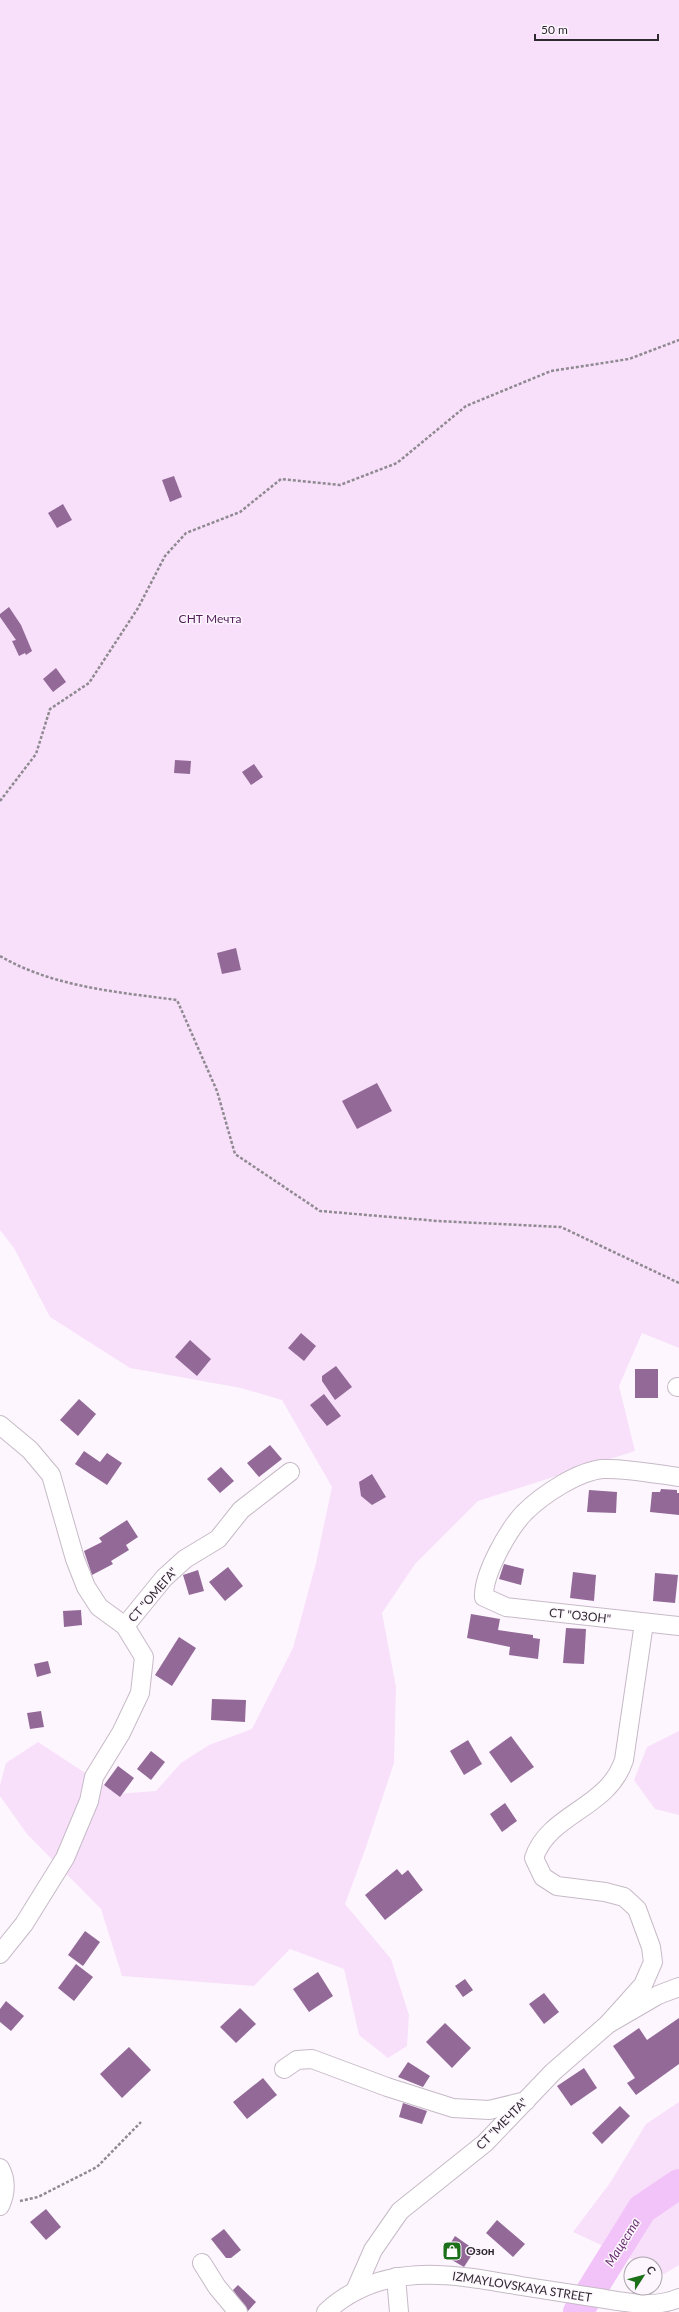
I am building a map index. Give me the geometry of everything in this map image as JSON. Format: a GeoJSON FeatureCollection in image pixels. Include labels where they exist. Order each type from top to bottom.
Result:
{"type":"FeatureCollection","features":[{"type":"Feature","properties":{"kind":"street"},"geometry":{"type":"LineString","coordinates":[[0,1425],[30,1450],[51,1475],[75,1559],[86,1587],[99,1607],[125,1626],[144,1657],[140,1693],[121,1734],[94,1777],[89,1801],[65,1858],[24,1924],[0,1954]]}},
{"type":"Feature","properties":{"kind":"street","name":"СТ \"ОЗОН\""},"geometry":{"type":"LineString","coordinates":[[679,1477],[602,1469],[569,1479],[524,1513],[508,1536],[490,1569],[484,1590],[484,1597],[506,1607],[679,1626]]}},
{"type":"Feature","properties":{"kind":"street","name":"СТ \"ОМЕГА\""},"geometry":{"type":"LineString","coordinates":[[125,1626],[164,1578],[185,1559],[218,1539],[241,1510],[290,1472]]}},
{"type":"Feature","properties":{"kind":"street"},"geometry":{"type":"LineString","coordinates":[[608,2024],[643,1984],[653,1962],[651,1947],[637,1909],[624,1897],[605,1892],[557,1886],[543,1877],[534,1858],[538,1848],[552,1831],[570,1816],[598,1799],[620,1774],[624,1760],[644,1623]]}},
{"type":"Feature","properties":{"kind":"street","name":"СТ \"МЕЧТА\""},"geometry":{"type":"LineString","coordinates":[[355,2291],[373,2250],[400,2211],[485,2143],[563,2062],[608,2024],[658,1995],[679,1987]]}},
{"type":"Feature","properties":{"kind":"street"},"geometry":{"type":"LineString","coordinates":[[284,2069],[297,2060],[312,2059],[387,2088],[453,2108],[489,2110],[526,2101]]}},
{"type":"Feature","properties":{"kind":"street"},"geometry":{"type":"LineString","coordinates":[[0,2168],[5,2177],[5,2194],[0,2206]]}},
{"type":"Feature","properties":{"kind":"street"},"geometry":{"type":"LineString","coordinates":[[202,2263],[217,2287],[238,2312]]}},
{"type":"Feature","properties":{"kind":"street","name":"IZMAYLOVSKAYA STREET"},"geometry":{"type":"LineString","coordinates":[[326,2312],[355,2291],[375,2281],[396,2277],[462,2275],[627,2303],[673,2304]]}},
{"type":"Feature","properties":{"kind":"street"},"geometry":{"type":"LineString","coordinates":[[396,2277],[398,2312]]}},
{"type":"Feature","properties":{"kind":"path"},"geometry":{"type":"LineString","coordinates":[[0,801],[36,754],[50,709],[89,683],[138,608],[165,556],[186,533],[240,512],[281,479],[340,485],[397,463],[466,406],[551,371],[629,359],[679,340]]}},
{"type":"Feature","properties":{"kind":"path"},"geometry":{"type":"LineString","coordinates":[[0,956],[15,965],[91,989],[177,1000],[217,1091],[235,1154],[320,1211],[438,1221],[561,1227],[679,1283]]}},
{"type":"Feature","properties":{"kind":"path"},"geometry":{"type":"LineString","coordinates":[[0,2206],[38,2197],[97,2167],[141,2122]]}},
{"type":"Feature","properties":{"kind":"green space","name":"СНТ Мечта"},"geometry":{"type":"Polygon","coordinates":[[[0,0],[679,0],[679,1348],[642,1333],[619,1386],[635,1451],[478,1501],[415,1564],[382,1613],[396,1687],[394,1763],[345,1904],[391,1959],[409,2015],[407,2046],[388,2058],[359,2035],[344,1969],[290,1949],[254,1986],[122,1976],[101,1909],[27,1834],[0,1796],[0,1785],[6,1763],[38,1742],[117,1794],[156,1791],[181,1763],[209,1745],[252,1729],[293,1648],[316,1563],[332,1487],[282,1400],[241,1388],[130,1368],[50,1317],[14,1248],[0,1230],[0,0]]]}},
{"type":"Feature","properties":{"kind":"green space"},"geometry":{"type":"Polygon","coordinates":[[[679,1731],[679,1815],[655,1809],[634,1780],[647,1747],[679,1731]]]}},
{"type":"Feature","properties":{"kind":"green space"},"geometry":{"type":"Polygon","coordinates":[[[679,2102],[679,2265],[664,2274],[663,2256],[625,2256],[573,2232],[610,2183],[646,2124],[679,2102]]]}},
{"type":"Feature","properties":{"kind":"building"},"geometry":{"type":"Polygon","coordinates":[[[174,476],[182,497],[170,502],[162,480],[174,476]]]}},
{"type":"Feature","properties":{"kind":"building"},"geometry":{"type":"Polygon","coordinates":[[[63,504],[72,520],[57,528],[48,513],[63,504]]]}},
{"type":"Feature","properties":{"kind":"building"},"geometry":{"type":"Polygon","coordinates":[[[9,607],[21,625],[32,651],[26,655],[25,653],[19,656],[12,641],[16,640],[0,617],[0,614],[9,607]]]}},
{"type":"Feature","properties":{"kind":"building"},"geometry":{"type":"Polygon","coordinates":[[[56,668],[66,682],[53,692],[43,679],[56,668]]]}},
{"type":"Feature","properties":{"kind":"building"},"geometry":{"type":"Polygon","coordinates":[[[175,760],[191,761],[190,774],[174,773],[175,760]]]}},
{"type":"Feature","properties":{"kind":"building"},"geometry":{"type":"Polygon","coordinates":[[[254,764],[263,777],[251,785],[242,772],[254,764]]]}},
{"type":"Feature","properties":{"kind":"building"},"geometry":{"type":"Polygon","coordinates":[[[236,948],[241,970],[222,974],[217,953],[236,948]]]}},
{"type":"Feature","properties":{"kind":"building"},"geometry":{"type":"Polygon","coordinates":[[[377,1083],[392,1111],[357,1129],[342,1101],[377,1083]]]}},
{"type":"Feature","properties":{"kind":"building"},"geometry":{"type":"Polygon","coordinates":[[[301,1333],[316,1346],[304,1361],[288,1348],[301,1333]]]}},
{"type":"Feature","properties":{"kind":"building"},"geometry":{"type":"Polygon","coordinates":[[[190,1340],[211,1359],[197,1376],[175,1357],[190,1340]]]}},
{"type":"Feature","properties":{"kind":"building"},"geometry":{"type":"Polygon","coordinates":[[[336,1366],[352,1387],[335,1400],[322,1381],[322,1376],[336,1366]]]}},
{"type":"Feature","properties":{"kind":"building"},"geometry":{"type":"Polygon","coordinates":[[[635,1369],[658,1369],[658,1398],[635,1398],[635,1369]]]}},
{"type":"Feature","properties":{"kind":"building"},"geometry":{"type":"Polygon","coordinates":[[[324,1394],[341,1416],[327,1426],[310,1405],[324,1394]]]}},
{"type":"Feature","properties":{"kind":"building"},"geometry":{"type":"Polygon","coordinates":[[[79,1399],[96,1414],[78,1436],[60,1420],[79,1399]]]}},
{"type":"Feature","properties":{"kind":"building"},"geometry":{"type":"Polygon","coordinates":[[[270,1445],[282,1459],[259,1477],[247,1463],[270,1445]]]}},
{"type":"Feature","properties":{"kind":"building"},"geometry":{"type":"Polygon","coordinates":[[[84,1451],[100,1462],[107,1453],[122,1463],[107,1485],[75,1464],[84,1451]]]}},
{"type":"Feature","properties":{"kind":"building"},"geometry":{"type":"Polygon","coordinates":[[[221,1467],[234,1481],[220,1493],[207,1479],[221,1467]]]}},
{"type":"Feature","properties":{"kind":"building"},"geometry":{"type":"Polygon","coordinates":[[[372,1474],[386,1497],[372,1505],[361,1496],[359,1482],[372,1474]]]}},
{"type":"Feature","properties":{"kind":"building"},"geometry":{"type":"Polygon","coordinates":[[[661,1489],[677,1490],[677,1493],[679,1493],[679,1515],[650,1512],[652,1492],[660,1492],[661,1489]]]}},
{"type":"Feature","properties":{"kind":"building"},"geometry":{"type":"Polygon","coordinates":[[[589,1490],[617,1492],[616,1513],[587,1512],[589,1490]]]}},
{"type":"Feature","properties":{"kind":"building"},"geometry":{"type":"Polygon","coordinates":[[[127,1520],[138,1537],[126,1545],[129,1550],[111,1561],[113,1564],[92,1575],[84,1551],[102,1542],[99,1538],[127,1520]]]}},
{"type":"Feature","properties":{"kind":"building"},"geometry":{"type":"Polygon","coordinates":[[[504,1564],[524,1569],[521,1585],[499,1579],[504,1564]]]}},
{"type":"Feature","properties":{"kind":"building"},"geometry":{"type":"Polygon","coordinates":[[[228,1567],[243,1586],[225,1601],[209,1582],[228,1567]]]}},
{"type":"Feature","properties":{"kind":"building"},"geometry":{"type":"Polygon","coordinates":[[[198,1570],[204,1591],[189,1595],[183,1575],[198,1570]]]}},
{"type":"Feature","properties":{"kind":"building"},"geometry":{"type":"Polygon","coordinates":[[[573,1572],[596,1575],[594,1601],[570,1598],[573,1572]]]}},
{"type":"Feature","properties":{"kind":"building"},"geometry":{"type":"Polygon","coordinates":[[[655,1573],[678,1575],[675,1603],[653,1601],[655,1573]]]}},
{"type":"Feature","properties":{"kind":"building"},"geometry":{"type":"Polygon","coordinates":[[[81,1610],[82,1625],[64,1627],[63,1611],[81,1610]]]}},
{"type":"Feature","properties":{"kind":"building"},"geometry":{"type":"Polygon","coordinates":[[[471,1614],[500,1619],[498,1630],[533,1635],[533,1638],[540,1639],[538,1659],[509,1655],[510,1647],[467,1638],[471,1614]]]}},
{"type":"Feature","properties":{"kind":"building"},"geometry":{"type":"Polygon","coordinates":[[[566,1628],[586,1629],[584,1664],[563,1663],[566,1628]]]}},
{"type":"Feature","properties":{"kind":"building"},"geometry":{"type":"Polygon","coordinates":[[[179,1637],[196,1648],[172,1686],[155,1675],[179,1637]]]}},
{"type":"Feature","properties":{"kind":"building"},"geometry":{"type":"Polygon","coordinates":[[[48,1661],[51,1673],[37,1677],[34,1664],[48,1661]]]}},
{"type":"Feature","properties":{"kind":"building"},"geometry":{"type":"Polygon","coordinates":[[[212,1699],[246,1700],[245,1722],[211,1720],[212,1699]]]}},
{"type":"Feature","properties":{"kind":"building"},"geometry":{"type":"Polygon","coordinates":[[[41,1711],[44,1727],[30,1729],[27,1713],[41,1711]]]}},
{"type":"Feature","properties":{"kind":"building"},"geometry":{"type":"Polygon","coordinates":[[[511,1736],[534,1767],[511,1783],[489,1752],[511,1736]]]}},
{"type":"Feature","properties":{"kind":"building"},"geometry":{"type":"Polygon","coordinates":[[[468,1740],[482,1764],[464,1775],[450,1751],[468,1740]]]}},
{"type":"Feature","properties":{"kind":"building"},"geometry":{"type":"Polygon","coordinates":[[[151,1751],[165,1762],[151,1780],[137,1769],[151,1751]]]}},
{"type":"Feature","properties":{"kind":"building"},"geometry":{"type":"Polygon","coordinates":[[[118,1766],[134,1778],[120,1797],[104,1785],[118,1766]]]}},
{"type":"Feature","properties":{"kind":"building"},"geometry":{"type":"Polygon","coordinates":[[[505,1803],[517,1821],[502,1832],[490,1814],[505,1803]]]}},
{"type":"Feature","properties":{"kind":"building"},"geometry":{"type":"Polygon","coordinates":[[[397,1869],[402,1875],[408,1870],[423,1890],[385,1920],[365,1895],[397,1869]]]}},
{"type":"Feature","properties":{"kind":"building"},"geometry":{"type":"Polygon","coordinates":[[[85,1931],[100,1942],[83,1966],[68,1955],[85,1931]]]}},
{"type":"Feature","properties":{"kind":"building"},"geometry":{"type":"Polygon","coordinates":[[[76,1964],[93,1977],[74,2001],[58,1988],[76,1964]]]}},
{"type":"Feature","properties":{"kind":"building"},"geometry":{"type":"Polygon","coordinates":[[[318,1972],[333,1996],[309,2012],[293,1989],[318,1972]]]}},
{"type":"Feature","properties":{"kind":"building"},"geometry":{"type":"Polygon","coordinates":[[[465,1979],[473,1990],[463,1997],[455,1986],[465,1979]]]}},
{"type":"Feature","properties":{"kind":"building"},"geometry":{"type":"Polygon","coordinates":[[[544,1993],[559,2012],[544,2024],[529,2004],[544,1993]]]}},
{"type":"Feature","properties":{"kind":"building"},"geometry":{"type":"Polygon","coordinates":[[[6,2001],[24,2016],[11,2031],[0,2022],[0,2009],[6,2001]]]}},
{"type":"Feature","properties":{"kind":"building"},"geometry":{"type":"Polygon","coordinates":[[[240,2008],[256,2024],[236,2043],[220,2027],[240,2008]]]}},
{"type":"Feature","properties":{"kind":"building"},"geometry":{"type":"Polygon","coordinates":[[[679,2018],[679,2064],[636,2095],[627,2083],[635,2078],[613,2046],[639,2028],[647,2040],[679,2018]]]}},
{"type":"Feature","properties":{"kind":"building"},"geometry":{"type":"Polygon","coordinates":[[[445,2023],[471,2048],[452,2068],[426,2042],[445,2023]]]}},
{"type":"Feature","properties":{"kind":"building"},"geometry":{"type":"Polygon","coordinates":[[[129,2047],[151,2070],[122,2098],[100,2074],[129,2047]]]}},
{"type":"Feature","properties":{"kind":"building"},"geometry":{"type":"Polygon","coordinates":[[[408,2062],[430,2076],[423,2087],[398,2077],[408,2062]]]}},
{"type":"Feature","properties":{"kind":"building"},"geometry":{"type":"Polygon","coordinates":[[[584,2068],[597,2088],[571,2106],[557,2086],[584,2068]]]}},
{"type":"Feature","properties":{"kind":"building"},"geometry":{"type":"Polygon","coordinates":[[[263,2078],[277,2095],[247,2119],[233,2102],[263,2078]]]}},
{"type":"Feature","properties":{"kind":"building"},"geometry":{"type":"Polygon","coordinates":[[[403,2103],[427,2111],[422,2124],[399,2117],[403,2103]]]}},
{"type":"Feature","properties":{"kind":"building"},"geometry":{"type":"Polygon","coordinates":[[[620,2106],[630,2116],[602,2144],[592,2133],[620,2106]]]}},
{"type":"Feature","properties":{"kind":"building"},"geometry":{"type":"Polygon","coordinates":[[[46,2209],[61,2227],[46,2240],[30,2222],[46,2209]]]}},
{"type":"Feature","properties":{"kind":"building"},"geometry":{"type":"Polygon","coordinates":[[[497,2220],[525,2244],[513,2257],[486,2233],[497,2220]]]}},
{"type":"Feature","properties":{"kind":"building"},"geometry":{"type":"Polygon","coordinates":[[[224,2229],[241,2250],[231,2258],[226,2258],[211,2239],[224,2229]]]}},
{"type":"Feature","properties":{"kind":"building"},"geometry":{"type":"Polygon","coordinates":[[[455,2236],[475,2250],[464,2267],[443,2255],[455,2236]]]}},
{"type":"Feature","properties":{"kind":"building"},"geometry":{"type":"Polygon","coordinates":[[[238,2285],[256,2302],[248,2311],[233,2290],[238,2285]]]}},
{"type":"Feature","properties":{"kind":"waterway","name":"Мацеста"},"geometry":{"type":"LineString","coordinates":[[578,2312],[642,2209],[679,2184]]}},
{"type":"Feature","properties":{"kind":"place","name":"Озон"},"geometry":{"type":"Point","coordinates":[452,2251]}}]}
